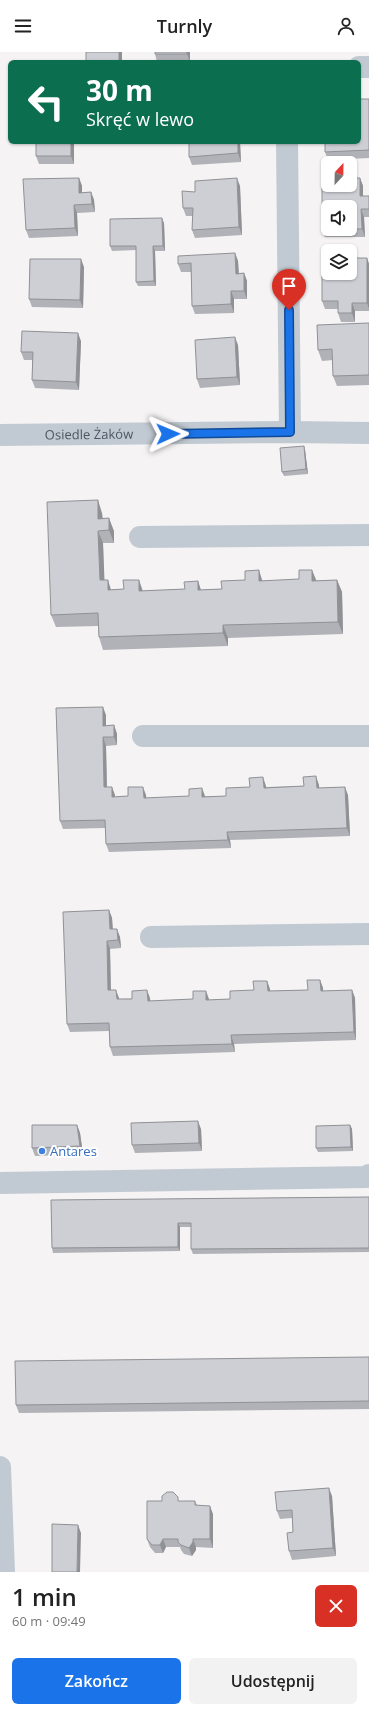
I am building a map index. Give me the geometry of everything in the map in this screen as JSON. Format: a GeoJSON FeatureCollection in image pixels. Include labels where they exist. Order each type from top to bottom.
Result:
{"type":"FeatureCollection","features":[{"type":"Feature","properties":{"kind":"street"},"geometry":{"type":"LineString","coordinates":[[287,144],[290,432]]}},
{"type":"Feature","properties":{"kind":"street","name":"Osiedle Żaków"},"geometry":{"type":"LineString","coordinates":[[0,435],[290,432],[369,433]]}},
{"type":"Feature","properties":{"kind":"street"},"geometry":{"type":"LineString","coordinates":[[140,537],[369,535]]}},
{"type":"Feature","properties":{"kind":"street"},"geometry":{"type":"LineString","coordinates":[[143,736],[369,736]]}},
{"type":"Feature","properties":{"kind":"street"},"geometry":{"type":"LineString","coordinates":[[151,937],[369,934]]}},
{"type":"Feature","properties":{"kind":"street"},"geometry":{"type":"LineString","coordinates":[[0,1183],[367,1177],[369,1175]]}},
{"type":"Feature","properties":{"kind":"street"},"geometry":{"type":"LineString","coordinates":[[0,1467],[4,1572]]}},
{"type":"Feature","properties":{"kind":"building"},"geometry":{"type":"Polygon","coordinates":[[[86,52],[119,52],[119,60],[86,60],[86,52]]]}},
{"type":"Feature","properties":{"kind":"building"},"geometry":{"type":"Polygon","coordinates":[[[155,52],[187,52],[187,54],[155,54],[155,52]]]}},
{"type":"Feature","properties":{"kind":"building"},"geometry":{"type":"Polygon","coordinates":[[[361,99],[369,99],[369,150],[325,152],[325,144],[361,144],[361,99]]]}},
{"type":"Feature","properties":{"kind":"building"},"geometry":{"type":"Polygon","coordinates":[[[36,144],[71,144],[71,156],[36,156],[36,144]]]}},
{"type":"Feature","properties":{"kind":"building"},"geometry":{"type":"Polygon","coordinates":[[[189,144],[238,144],[238,153],[189,157],[189,144]]]}},
{"type":"Feature","properties":{"kind":"building"},"geometry":{"type":"Polygon","coordinates":[[[79,178],[79,193],[91,192],[92,204],[74,205],[75,228],[26,230],[23,179],[79,178]]]}},
{"type":"Feature","properties":{"kind":"building"},"geometry":{"type":"Polygon","coordinates":[[[237,178],[239,227],[192,230],[193,208],[183,208],[182,191],[195,192],[195,181],[237,178]]]}},
{"type":"Feature","properties":{"kind":"building"},"geometry":{"type":"Polygon","coordinates":[[[357,178],[360,178],[360,196],[369,196],[369,209],[361,209],[362,229],[357,229],[357,200],[322,200],[322,192],[357,192],[357,178]]]}},
{"type":"Feature","properties":{"kind":"building"},"geometry":{"type":"Polygon","coordinates":[[[162,218],[163,246],[153,246],[154,281],[136,282],[136,246],[110,246],[110,219],[162,218]]]}},
{"type":"Feature","properties":{"kind":"building"},"geometry":{"type":"Polygon","coordinates":[[[235,253],[236,274],[244,273],[244,291],[231,291],[231,304],[192,306],[191,263],[178,264],[178,256],[235,253]]]}},
{"type":"Feature","properties":{"kind":"building"},"geometry":{"type":"Polygon","coordinates":[[[357,258],[367,258],[367,303],[352,303],[352,313],[338,313],[338,301],[322,301],[322,280],[357,280],[357,258]]]}},
{"type":"Feature","properties":{"kind":"building"},"geometry":{"type":"Polygon","coordinates":[[[30,259],[81,259],[80,300],[29,299],[30,259]]]}},
{"type":"Feature","properties":{"kind":"building"},"geometry":{"type":"Polygon","coordinates":[[[369,323],[369,375],[333,376],[332,349],[318,350],[317,325],[369,323]]]}},
{"type":"Feature","properties":{"kind":"building"},"geometry":{"type":"Polygon","coordinates":[[[22,331],[78,333],[76,382],[32,380],[33,352],[21,352],[22,331]]]}},
{"type":"Feature","properties":{"kind":"building"},"geometry":{"type":"Polygon","coordinates":[[[235,337],[237,377],[197,379],[195,340],[235,337]]]}},
{"type":"Feature","properties":{"kind":"building"},"geometry":{"type":"Polygon","coordinates":[[[304,446],[306,469],[282,472],[280,448],[304,446]]]}},
{"type":"Feature","properties":{"kind":"building"},"geometry":{"type":"Polygon","coordinates":[[[98,500],[98,519],[109,518],[109,530],[98,531],[100,580],[108,580],[108,590],[124,589],[123,580],[139,580],[139,591],[185,589],[184,582],[198,581],[198,590],[222,589],[221,581],[245,580],[245,571],[259,570],[259,581],[299,579],[299,570],[312,570],[312,581],[337,580],[338,622],[223,625],[223,633],[99,637],[98,613],[51,615],[47,502],[98,500]]]}},
{"type":"Feature","properties":{"kind":"building"},"geometry":{"type":"Polygon","coordinates":[[[103,707],[103,726],[114,725],[114,737],[103,737],[104,787],[112,787],[112,797],[128,796],[128,787],[143,787],[144,798],[189,796],[189,789],[202,788],[202,797],[226,796],[226,788],[250,787],[249,778],[263,777],[264,788],[304,786],[303,777],[316,776],[317,788],[345,787],[347,828],[227,832],[228,840],[106,844],[105,820],[60,821],[56,708],[103,707]]]}},
{"type":"Feature","properties":{"kind":"building"},"geometry":{"type":"Polygon","coordinates":[[[109,910],[110,929],[117,929],[118,940],[107,941],[108,990],[116,990],[117,999],[132,999],[132,991],[147,990],[148,1001],[193,999],[193,991],[206,991],[206,1000],[230,999],[230,991],[254,990],[253,981],[267,981],[268,991],[308,990],[307,980],[320,980],[321,991],[352,990],[354,1032],[231,1035],[232,1044],[110,1047],[109,1023],[67,1024],[63,912],[109,910]]]}},
{"type":"Feature","properties":{"kind":"building"},"geometry":{"type":"Polygon","coordinates":[[[198,1121],[199,1143],[132,1145],[131,1123],[198,1121]]]}},
{"type":"Feature","properties":{"kind":"building"},"geometry":{"type":"Polygon","coordinates":[[[32,1125],[77,1125],[80,1146],[32,1148],[32,1125]]]}},
{"type":"Feature","properties":{"kind":"building"},"geometry":{"type":"Polygon","coordinates":[[[350,1125],[351,1147],[316,1148],[316,1126],[350,1125]]]}},
{"type":"Feature","properties":{"kind":"building"},"geometry":{"type":"Polygon","coordinates":[[[369,1197],[369,1248],[191,1249],[191,1223],[178,1223],[178,1247],[52,1248],[51,1200],[369,1197]]]}},
{"type":"Feature","properties":{"kind":"building"},"geometry":{"type":"Polygon","coordinates":[[[369,1357],[369,1401],[16,1405],[15,1361],[369,1357]]]}},
{"type":"Feature","properties":{"kind":"building"},"geometry":{"type":"Polygon","coordinates":[[[329,1488],[333,1548],[289,1551],[287,1533],[293,1532],[292,1510],[277,1511],[275,1492],[329,1488]]]}},
{"type":"Feature","properties":{"kind":"building"},"geometry":{"type":"Polygon","coordinates":[[[167,1492],[173,1492],[178,1497],[178,1501],[195,1501],[195,1505],[210,1506],[210,1539],[193,1539],[193,1542],[189,1548],[181,1545],[178,1542],[178,1539],[163,1539],[160,1545],[152,1545],[147,1539],[147,1501],[162,1501],[162,1496],[167,1492]]]}},
{"type":"Feature","properties":{"kind":"building"},"geometry":{"type":"Polygon","coordinates":[[[52,1524],[78,1525],[77,1572],[52,1572],[52,1524]]]}},
{"type":"Feature","properties":{"kind":"place","name":"Antares"},"geometry":{"type":"Point","coordinates":[42,1151]}},
{"type":"Feature","properties":{"kind":"route"},"geometry":{"type":"LineString","coordinates":[[168,434],[290,432],[289,310]]}}]}
